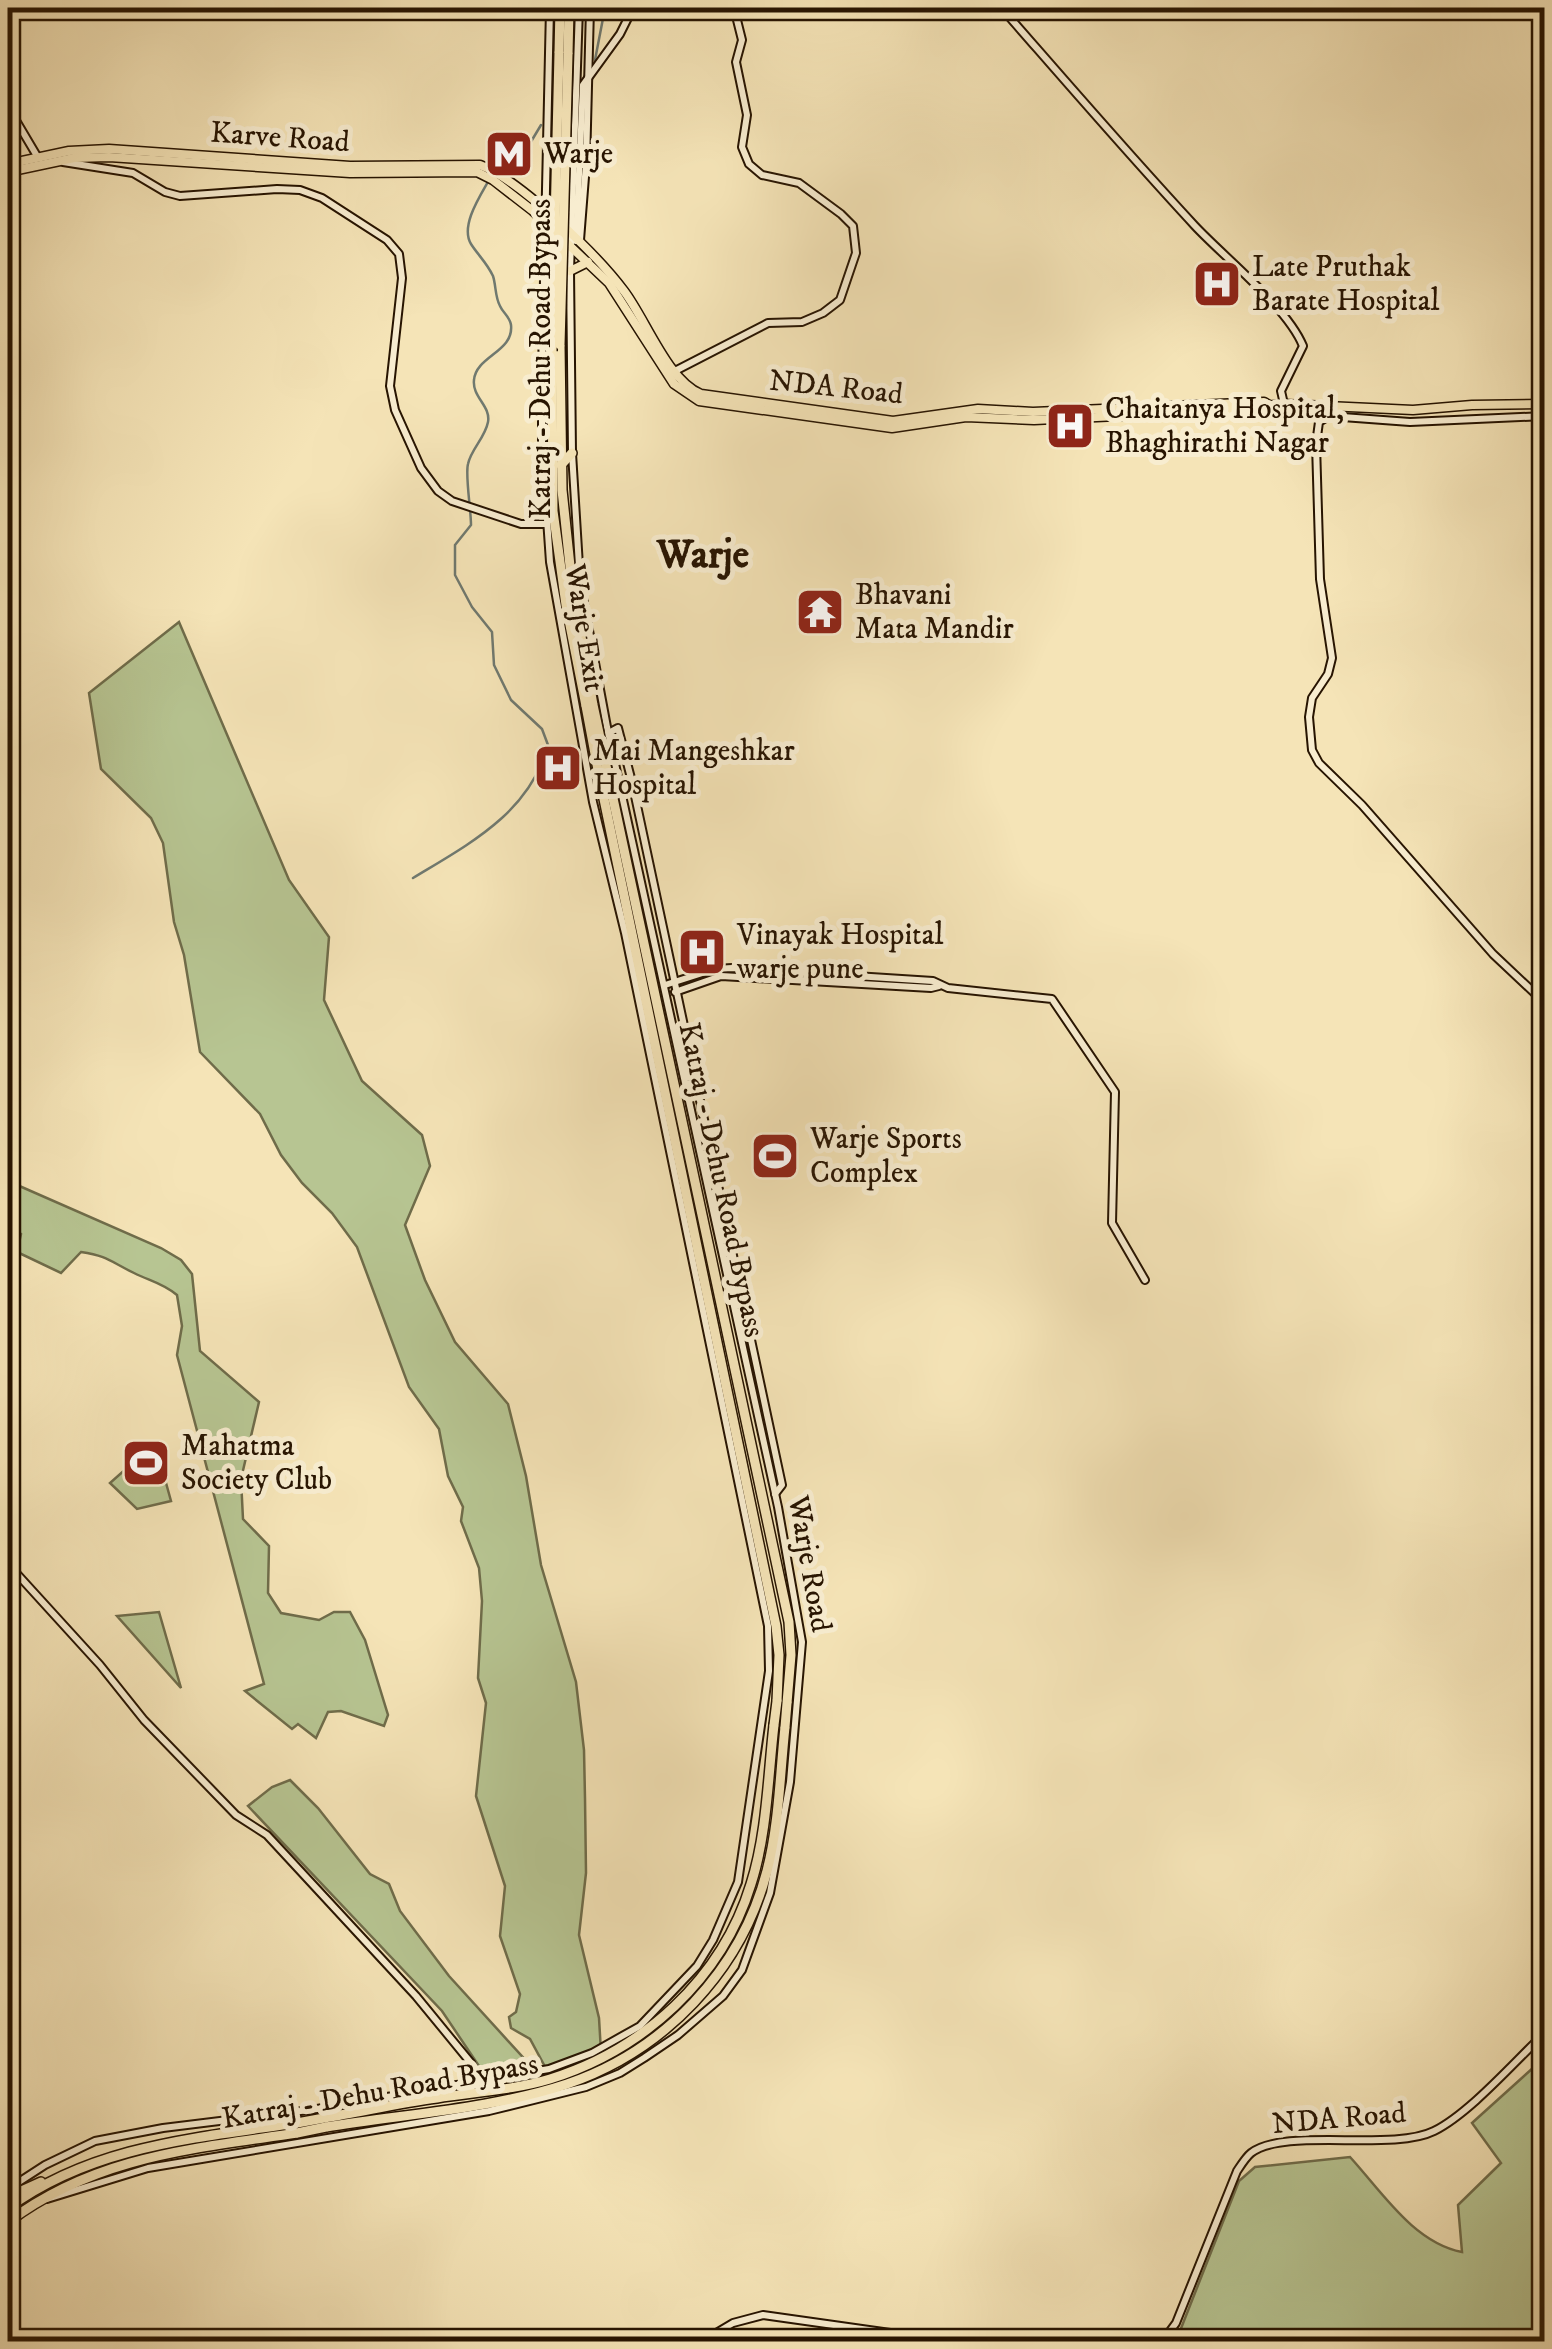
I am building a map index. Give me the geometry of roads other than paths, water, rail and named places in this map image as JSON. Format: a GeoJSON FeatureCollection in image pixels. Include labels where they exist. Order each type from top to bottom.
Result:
{"type":"FeatureCollection","features":[{"type":"Feature","properties":{"kind":"highway","name":"Katraj - Dehu Road Bypass"},"geometry":{"type":"LineString","coordinates":[[560,8],[564,54]]}},
{"type":"Feature","properties":{"kind":"highway","name":"Katraj - Dehu Road Bypass"},"geometry":{"type":"LineString","coordinates":[[569,8],[564,54],[553,511],[566,605],[594,706]]}},
{"type":"Feature","properties":{"kind":"highway","name":"Katraj - Dehu Road Bypass"},"geometry":{"type":"LineString","coordinates":[[556,348],[572,585],[603,776],[776,1626],[782,1702]]}},
{"type":"Feature","properties":{"kind":"highway"},"geometry":{"type":"LineString","coordinates":[[562,464],[572,453]]}},
{"type":"Feature","properties":{"kind":"highway","name":"Katraj - Dehu Road Bypass"},"geometry":{"type":"LineString","coordinates":[[603,776],[678,1099],[789,1622],[792,1655],[782,1702]]}},
{"type":"Feature","properties":{"kind":"highway"},"geometry":{"type":"LineString","coordinates":[[779,1726],[782,1702]]}},
{"type":"Feature","properties":{"kind":"highway","name":"Katraj - Dehu Road Bypass"},"geometry":{"type":"LineString","coordinates":[[9,2218],[80,2178],[134,2160],[297,2128],[322,2118],[546,2080],[601,2059],[642,2029],[708,1969],[745,1900],[758,1857],[779,1726]]}},
{"type":"Feature","properties":{"kind":"highway","name":"Katraj - Dehu Road Bypass"},"geometry":{"type":"LineString","coordinates":[[322,2118],[500,2100],[569,2084],[640,2049],[687,2010],[716,1978],[740,1940],[767,1870],[778,1796],[779,1726]]}},
{"type":"Feature","properties":{"kind":"highway","name":"Katraj - Dehu Road Bypass"},"geometry":{"type":"LineString","coordinates":[[9,2218],[50,2180],[78,2167],[137,2150],[297,2128]]}},
{"type":"Feature","properties":{"kind":"highway"},"geometry":{"type":"LineString","coordinates":[[8,2197],[50,2180]]}},
{"type":"Feature","properties":{"kind":"main road","name":"Karve Road"},"geometry":{"type":"LineString","coordinates":[[8,168],[109,149],[350,166],[469,163],[492,175],[540,212]]}},
{"type":"Feature","properties":{"kind":"main road","name":"Karve Road"},"geometry":{"type":"LineString","coordinates":[[8,168],[38,156],[55,157]]}},
{"type":"Feature","properties":{"kind":"main road","name":"NDA Road"},"geometry":{"type":"LineString","coordinates":[[540,212],[622,289],[671,373]]}},
{"type":"Feature","properties":{"kind":"main road","name":"NDA Road"},"geometry":{"type":"LineString","coordinates":[[574,244],[617,293],[660,362],[691,398],[901,428],[966,417],[1034,420],[1222,411],[1270,404],[1412,410],[1544,404]]}},
{"type":"Feature","properties":{"kind":"main road"},"geometry":{"type":"LineString","coordinates":[[570,270],[588,262]]}},
{"type":"Feature","properties":{"kind":"street","name":"Warje Exit"},"geometry":{"type":"LineString","coordinates":[[550,8],[540,212],[542,433],[546,524],[576,715]]}},
{"type":"Feature","properties":{"kind":"street","name":"Warje Exit"},"geometry":{"type":"LineString","coordinates":[[579,8],[574,244],[570,270],[572,453],[580,582],[594,706]]}},
{"type":"Feature","properties":{"kind":"street"},"geometry":{"type":"LineString","coordinates":[[587,79],[590,8]]}},
{"type":"Feature","properties":{"kind":"street"},"geometry":{"type":"LineString","coordinates":[[574,244],[584,85],[633,8]]}},
{"type":"Feature","properties":{"kind":"street"},"geometry":{"type":"LineString","coordinates":[[671,373],[768,322],[816,318],[840,300],[856,252],[853,226],[842,214],[799,182],[762,174],[749,164],[742,147],[747,115],[736,62],[742,40],[734,8]]}},
{"type":"Feature","properties":{"kind":"street"},"geometry":{"type":"LineString","coordinates":[[951,8],[959,8]]}},
{"type":"Feature","properties":{"kind":"street"},"geometry":{"type":"LineString","coordinates":[[998,8],[1006,12],[1084,104],[1300,337],[1303,346],[1281,391],[1284,404]]}},
{"type":"Feature","properties":{"kind":"street"},"geometry":{"type":"LineString","coordinates":[[8,108],[38,156]]}},
{"type":"Feature","properties":{"kind":"street"},"geometry":{"type":"LineString","coordinates":[[55,157],[133,173],[165,192],[180,196],[300,190],[322,198],[387,240],[399,254],[402,278],[390,376],[396,410],[421,468],[438,491],[462,505],[520,524],[546,524]]}},
{"type":"Feature","properties":{"kind":"street"},"geometry":{"type":"LineString","coordinates":[[1544,416],[1410,422],[1329,416],[1320,422],[1316,444],[1320,579],[1332,658],[1328,674],[1312,698],[1309,717],[1312,750],[1318,763],[1362,805],[1493,954],[1544,1002]]}},
{"type":"Feature","properties":{"kind":"street"},"geometry":{"type":"LineString","coordinates":[[576,715],[594,706]]}},
{"type":"Feature","properties":{"kind":"street","name":"Warje Road"},"geometry":{"type":"LineString","coordinates":[[42,2198],[55,2199],[148,2168],[490,2111],[586,2087],[620,2074],[678,2035],[723,1996],[742,1970],[775,1874],[797,1713],[802,1642],[775,1494],[614,760],[612,729],[594,706]]}},
{"type":"Feature","properties":{"kind":"street","name":"Warje Road"},"geometry":{"type":"LineString","coordinates":[[8,2189],[45,2165],[95,2141],[163,2128],[303,2111],[322,2118],[478,2080],[549,2069],[592,2053],[642,2029],[697,1966],[738,1882],[769,1671],[768,1626],[576,715]]}},
{"type":"Feature","properties":{"kind":"street"},"geometry":{"type":"LineString","coordinates":[[581,738],[612,729],[676,986],[782,1485],[775,1494]]}},
{"type":"Feature","properties":{"kind":"street"},"geometry":{"type":"LineString","coordinates":[[586,764],[614,760]]}},
{"type":"Feature","properties":{"kind":"street"},"geometry":{"type":"LineString","coordinates":[[665,985],[676,986],[721,972],[935,985],[1052,998],[1116,1092],[1112,1223],[1145,1280]]}},
{"type":"Feature","properties":{"kind":"street"},"geometry":{"type":"LineString","coordinates":[[667,994],[676,986]]}},
{"type":"Feature","properties":{"kind":"street"},"geometry":{"type":"LineString","coordinates":[[8,1564],[144,1720],[236,1815],[267,1835],[416,1996],[471,2063],[478,2080]]}},
{"type":"Feature","properties":{"kind":"street"},"geometry":{"type":"LineString","coordinates":[[764,1706],[797,1713]]}},
{"type":"Feature","properties":{"kind":"street"},"geometry":{"type":"LineString","coordinates":[[763,1716],[797,1713]]}},
{"type":"Feature","properties":{"kind":"street","name":"NDA Road"},"geometry":{"type":"LineString","coordinates":[[1162,2342],[1176,2323],[1237,2171],[1252,2152],[1275,2143],[1400,2138],[1433,2132],[1454,2118],[1544,2034]]}},
{"type":"Feature","properties":{"kind":"street"},"geometry":{"type":"LineString","coordinates":[[303,2111],[308,2142]]}},
{"type":"Feature","properties":{"kind":"street"},"geometry":{"type":"LineString","coordinates":[[320,2140],[322,2118]]}},
{"type":"Feature","properties":{"kind":"street"},"geometry":{"type":"LineString","coordinates":[[700,2342],[733,2323],[763,2316],[954,2342]]}},
{"type":"Feature","properties":{"kind":"waterway"},"geometry":{"type":"LineString","coordinates":[[595,60],[605,8]]}},
{"type":"Feature","properties":{"kind":"waterway"},"geometry":{"type":"LineString","coordinates":[[499,171],[520,160],[541,125]]}},
{"type":"Feature","properties":{"kind":"waterway"},"geometry":{"type":"LineString","coordinates":[[413,878],[476,839],[512,808],[527,790],[548,745],[542,729],[511,700],[494,665],[492,632],[472,607],[455,575],[455,545],[471,525],[468,464],[488,422],[474,380],[481,365],[507,342],[510,334],[510,322],[498,302],[493,276],[468,237],[472,211],[489,180]]}},
{"type":"Feature","properties":{"kind":"place","name":"Warje"},"geometry":{"type":"Point","coordinates":[509,154]}},
{"type":"Feature","properties":{"kind":"place","name":"Late Pruthak Barate Hospital"},"geometry":{"type":"Point","coordinates":[1217,284]}},
{"type":"Feature","properties":{"kind":"place","name":"Chaitanya Hospital, Bhaghirathi Nagar"},"geometry":{"type":"Point","coordinates":[1070,426]}},
{"type":"Feature","properties":{"kind":"place","name":"Bhavani Mata Mandir"},"geometry":{"type":"Point","coordinates":[820,612]}},
{"type":"Feature","properties":{"kind":"place","name":"Mai Mangeshkar Hospital"},"geometry":{"type":"Point","coordinates":[558,768]}},
{"type":"Feature","properties":{"kind":"place","name":"Vinayak Hospital warje pune"},"geometry":{"type":"Point","coordinates":[702,952]}},
{"type":"Feature","properties":{"kind":"place","name":"Warje Sports Complex"},"geometry":{"type":"Point","coordinates":[775,1156]}},
{"type":"Feature","properties":{"kind":"place","name":"Mahatma Society Club"},"geometry":{"type":"Point","coordinates":[146,1463]}},
{"type":"Feature","properties":{"kind":"district","name":"Warje"},"geometry":{"type":"Point","coordinates":[703,556]}}]}
